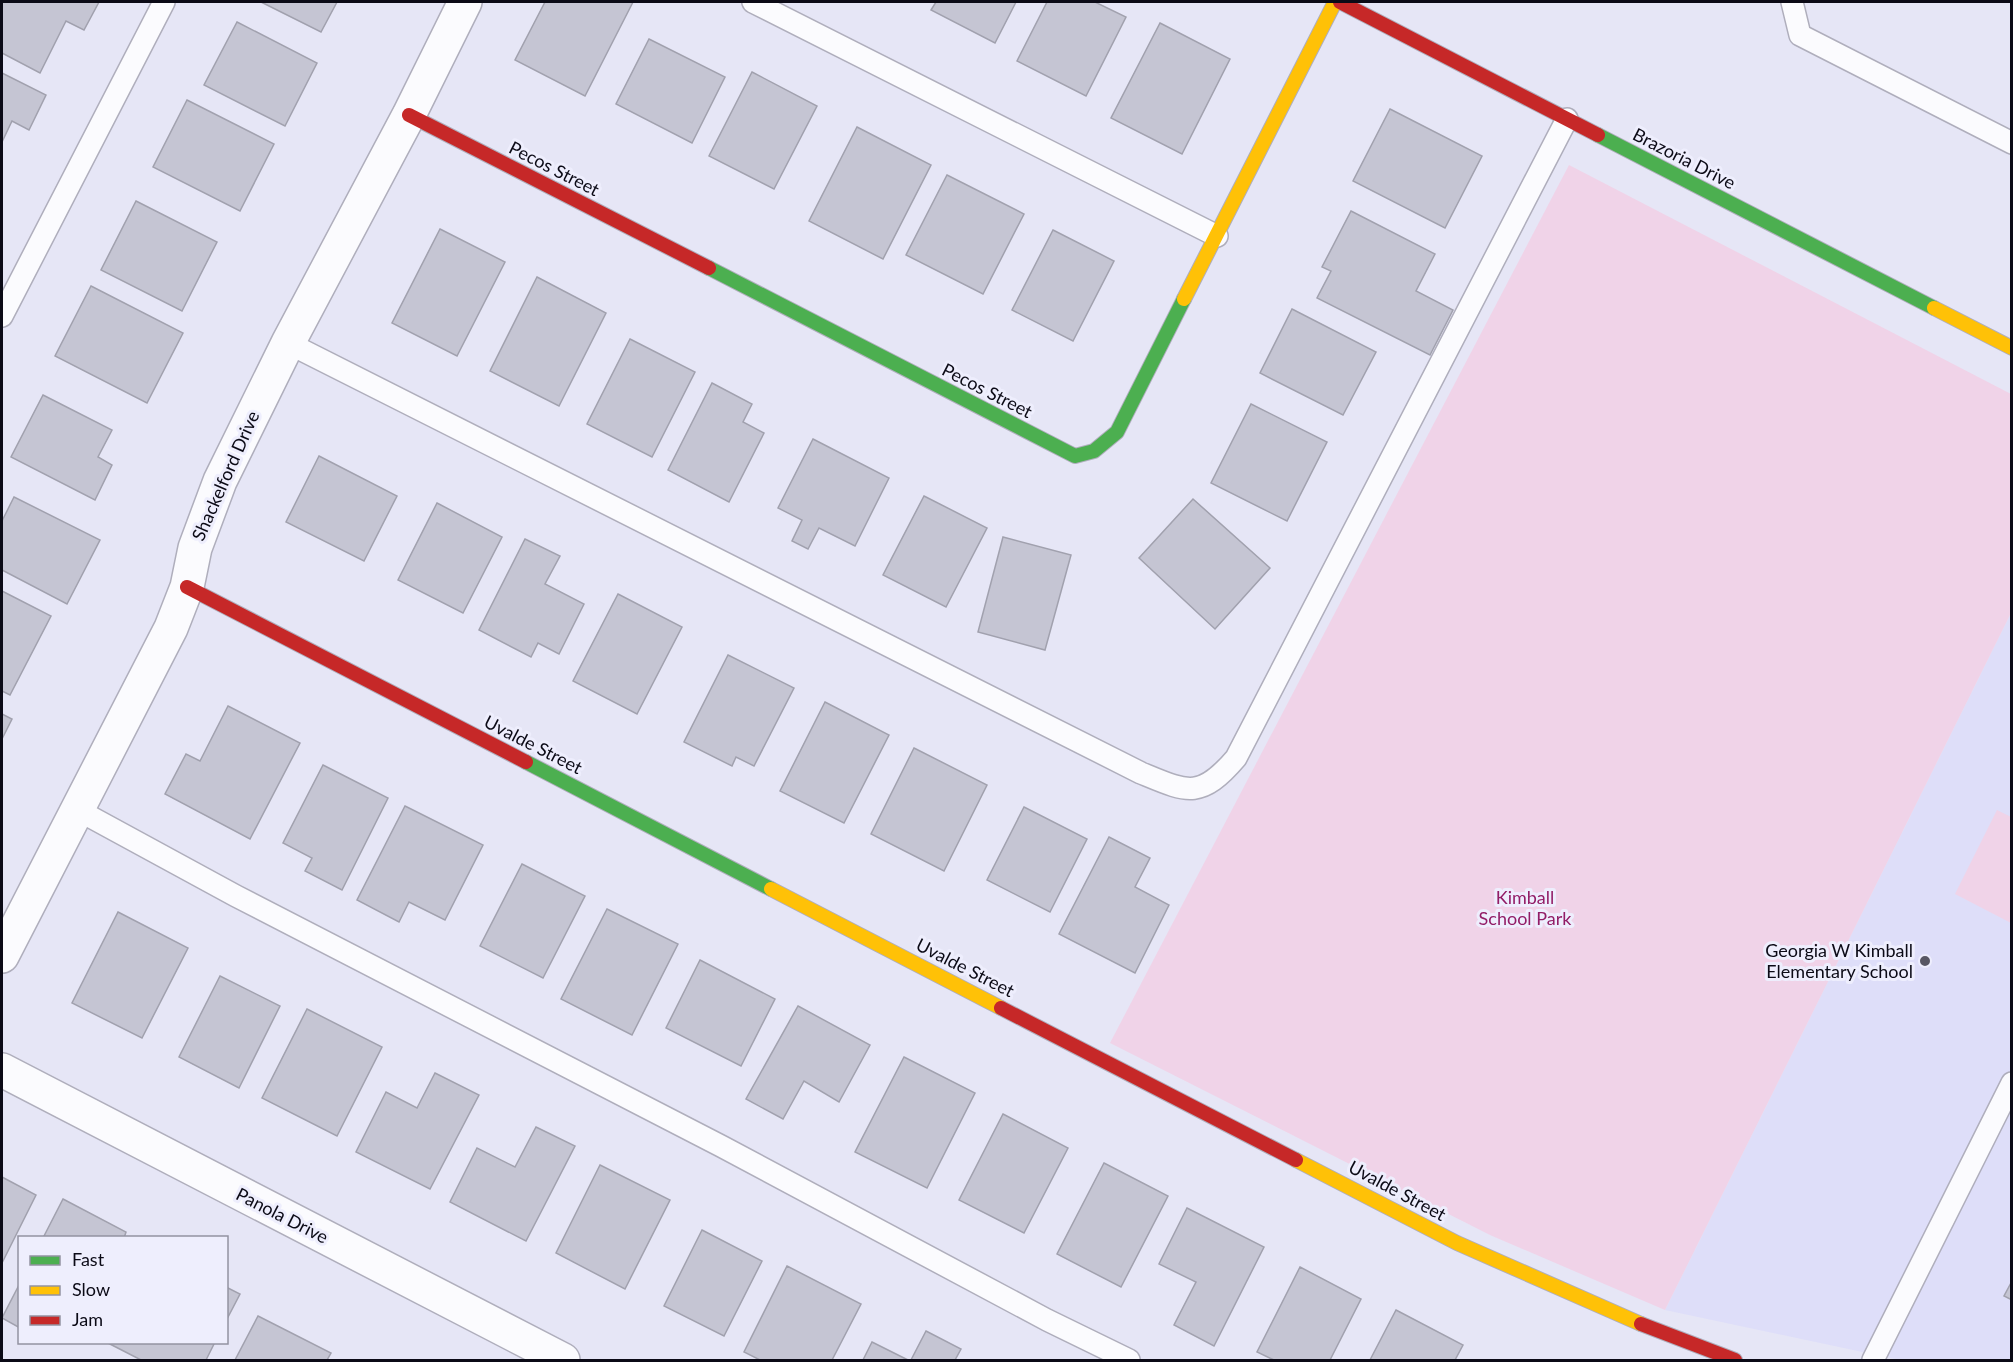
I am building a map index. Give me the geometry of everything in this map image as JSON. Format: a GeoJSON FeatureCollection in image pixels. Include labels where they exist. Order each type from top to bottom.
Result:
{"type":"FeatureCollection","features":[{"type":"Feature","properties":{"kind":"street","name":"Shackelford Drive"},"geometry":{"type":"LineString","coordinates":[[2,956],[171,628],[187,587],[195,548],[220,481],[288,343],[409,115],[465,2]]}},
{"type":"Feature","properties":{"kind":"street","name":"Pecos Street"},"geometry":{"type":"LineString","coordinates":[[409,115],[1075,456],[1094,451],[1117,432],[1335,2]]}},
{"type":"Feature","properties":{"kind":"street","name":"Brazoria Drive"},"geometry":{"type":"LineString","coordinates":[[1341,2],[2012,348]]}},
{"type":"Feature","properties":{"kind":"street","name":"Uvalde Street"},"geometry":{"type":"LineString","coordinates":[[187,587],[1457,1243],[1616,1315],[1735,1360]]}},
{"type":"Feature","properties":{"kind":"street","name":"Panola Drive"},"geometry":{"type":"LineString","coordinates":[[2,1070],[563,1360]]}},
{"type":"Feature","properties":{"kind":"lane"},"geometry":{"type":"LineString","coordinates":[[2,316],[164,2]]}},
{"type":"Feature","properties":{"kind":"lane"},"geometry":{"type":"LineString","coordinates":[[753,2],[1217,236]]}},
{"type":"Feature","properties":{"kind":"lane"},"geometry":{"type":"LineString","coordinates":[[1792,2],[1800,35],[2012,143]]}},
{"type":"Feature","properties":{"kind":"lane"},"geometry":{"type":"LineString","coordinates":[[288,343],[1141,773],[1178,789],[1199,787],[1211,783],[1236,758],[1567,119]]}},
{"type":"Feature","properties":{"kind":"lane"},"geometry":{"type":"LineString","coordinates":[[76,809],[246,902],[721,1146],[1047,1320],[1130,1360]]}},
{"type":"Feature","properties":{"kind":"lane"},"geometry":{"type":"LineString","coordinates":[[1873,1360],[2012,1083]]}},
{"type":"Feature","properties":{"kind":"shaded area","name":"Georgia W Kimball Elementary School"},"geometry":{"type":"Polygon","coordinates":[[[2011,613],[2011,1360],[1900,1360],[1665,1310],[2011,613]]]}},
{"type":"Feature","properties":{"kind":"green space","name":"Kimball School Park"},"geometry":{"type":"Polygon","coordinates":[[[1569,165],[2011,394],[2011,613],[1665,1310],[1490,1235],[1110,1043],[1569,165]]]}},
{"type":"Feature","properties":{"kind":"green space"},"geometry":{"type":"Polygon","coordinates":[[[1997,810],[2011,817],[2011,923],[1955,894],[1997,810]]]}},
{"type":"Feature","properties":{"kind":"building"},"geometry":{"type":"Polygon","coordinates":[[[2,2],[99,2],[84,30],[66,21],[40,73],[2,53],[2,2]]]}},
{"type":"Feature","properties":{"kind":"building"},"geometry":{"type":"Polygon","coordinates":[[[261,2],[337,2],[321,32],[261,2]]]}},
{"type":"Feature","properties":{"kind":"building"},"geometry":{"type":"Polygon","coordinates":[[[545,2],[633,2],[585,96],[515,60],[545,2]]]}},
{"type":"Feature","properties":{"kind":"building"},"geometry":{"type":"Polygon","coordinates":[[[936,2],[1016,2],[995,43],[931,10],[936,2]]]}},
{"type":"Feature","properties":{"kind":"building"},"geometry":{"type":"Polygon","coordinates":[[[1047,2],[1095,2],[1126,17],[1086,96],[1017,61],[1047,2]]]}},
{"type":"Feature","properties":{"kind":"building"},"geometry":{"type":"Polygon","coordinates":[[[237,22],[317,63],[285,126],[204,85],[237,22]]]}},
{"type":"Feature","properties":{"kind":"building"},"geometry":{"type":"Polygon","coordinates":[[[1160,23],[1230,59],[1182,154],[1111,118],[1160,23]]]}},
{"type":"Feature","properties":{"kind":"building"},"geometry":{"type":"Polygon","coordinates":[[[649,39],[725,77],[692,143],[616,104],[649,39]]]}},
{"type":"Feature","properties":{"kind":"building"},"geometry":{"type":"Polygon","coordinates":[[[752,72],[817,106],[774,189],[709,156],[752,72]]]}},
{"type":"Feature","properties":{"kind":"building"},"geometry":{"type":"Polygon","coordinates":[[[2,73],[46,95],[29,130],[12,121],[2,142],[2,73]]]}},
{"type":"Feature","properties":{"kind":"building"},"geometry":{"type":"Polygon","coordinates":[[[187,100],[274,144],[240,211],[153,167],[187,100]]]}},
{"type":"Feature","properties":{"kind":"building"},"geometry":{"type":"Polygon","coordinates":[[[1390,109],[1482,156],[1445,228],[1353,181],[1390,109]]]}},
{"type":"Feature","properties":{"kind":"building"},"geometry":{"type":"Polygon","coordinates":[[[857,127],[931,165],[883,259],[809,221],[857,127]]]}},
{"type":"Feature","properties":{"kind":"building"},"geometry":{"type":"Polygon","coordinates":[[[947,175],[1024,214],[983,294],[906,255],[947,175]]]}},
{"type":"Feature","properties":{"kind":"building"},"geometry":{"type":"Polygon","coordinates":[[[136,201],[217,242],[182,311],[101,270],[136,201]]]}},
{"type":"Feature","properties":{"kind":"building"},"geometry":{"type":"Polygon","coordinates":[[[1351,211],[1435,254],[1416,291],[1453,310],[1430,355],[1317,298],[1331,271],[1322,267],[1351,211]]]}},
{"type":"Feature","properties":{"kind":"building"},"geometry":{"type":"Polygon","coordinates":[[[440,229],[505,262],[457,356],[392,323],[440,229]]]}},
{"type":"Feature","properties":{"kind":"building"},"geometry":{"type":"Polygon","coordinates":[[[1053,230],[1114,261],[1073,341],[1012,310],[1053,230]]]}},
{"type":"Feature","properties":{"kind":"building"},"geometry":{"type":"Polygon","coordinates":[[[537,277],[606,313],[559,406],[490,371],[537,277]]]}},
{"type":"Feature","properties":{"kind":"building"},"geometry":{"type":"Polygon","coordinates":[[[91,286],[183,333],[147,403],[55,356],[91,286]]]}},
{"type":"Feature","properties":{"kind":"building"},"geometry":{"type":"Polygon","coordinates":[[[1292,309],[1376,352],[1343,415],[1260,373],[1292,309]]]}},
{"type":"Feature","properties":{"kind":"building"},"geometry":{"type":"Polygon","coordinates":[[[630,339],[695,372],[652,457],[587,424],[630,339]]]}},
{"type":"Feature","properties":{"kind":"building"},"geometry":{"type":"Polygon","coordinates":[[[712,383],[752,404],[743,422],[764,433],[729,502],[668,470],[712,383]]]}},
{"type":"Feature","properties":{"kind":"building"},"geometry":{"type":"Polygon","coordinates":[[[43,395],[112,430],[98,457],[112,465],[95,500],[11,457],[43,395]]]}},
{"type":"Feature","properties":{"kind":"building"},"geometry":{"type":"Polygon","coordinates":[[[1251,404],[1327,442],[1287,521],[1211,483],[1251,404]]]}},
{"type":"Feature","properties":{"kind":"building"},"geometry":{"type":"Polygon","coordinates":[[[813,439],[889,478],[855,546],[819,528],[808,549],[792,541],[802,520],[778,508],[813,439]]]}},
{"type":"Feature","properties":{"kind":"building"},"geometry":{"type":"Polygon","coordinates":[[[319,456],[397,496],[364,561],[286,522],[319,456]]]}},
{"type":"Feature","properties":{"kind":"building"},"geometry":{"type":"Polygon","coordinates":[[[924,496],[987,528],[946,607],[883,575],[924,496]]]}},
{"type":"Feature","properties":{"kind":"building"},"geometry":{"type":"Polygon","coordinates":[[[14,497],[100,540],[67,604],[2,570],[2,521],[14,497]]]}},
{"type":"Feature","properties":{"kind":"building"},"geometry":{"type":"Polygon","coordinates":[[[1193,499],[1270,568],[1215,629],[1139,558],[1193,499]]]}},
{"type":"Feature","properties":{"kind":"building"},"geometry":{"type":"Polygon","coordinates":[[[437,503],[502,537],[463,613],[398,580],[437,503]]]}},
{"type":"Feature","properties":{"kind":"building"},"geometry":{"type":"Polygon","coordinates":[[[1003,537],[1071,555],[1045,650],[978,632],[1003,537]]]}},
{"type":"Feature","properties":{"kind":"building"},"geometry":{"type":"Polygon","coordinates":[[[525,539],[560,556],[545,584],[584,604],[559,654],[538,643],[531,657],[479,630],[525,539]]]}},
{"type":"Feature","properties":{"kind":"building"},"geometry":{"type":"Polygon","coordinates":[[[2,591],[51,616],[10,695],[2,691],[2,591]]]}},
{"type":"Feature","properties":{"kind":"building"},"geometry":{"type":"Polygon","coordinates":[[[618,594],[682,627],[637,714],[573,681],[618,594]]]}},
{"type":"Feature","properties":{"kind":"building"},"geometry":{"type":"Polygon","coordinates":[[[728,655],[794,688],[754,766],[736,757],[732,766],[684,742],[728,655]]]}},
{"type":"Feature","properties":{"kind":"building"},"geometry":{"type":"Polygon","coordinates":[[[825,702],[889,735],[844,823],[780,791],[825,702]]]}},
{"type":"Feature","properties":{"kind":"building"},"geometry":{"type":"Polygon","coordinates":[[[228,706],[300,743],[250,839],[165,794],[186,754],[200,761],[228,706]]]}},
{"type":"Feature","properties":{"kind":"building"},"geometry":{"type":"Polygon","coordinates":[[[2,714],[12,719],[2,739],[2,714]]]}},
{"type":"Feature","properties":{"kind":"building"},"geometry":{"type":"Polygon","coordinates":[[[914,748],[987,785],[944,871],[871,834],[914,748]]]}},
{"type":"Feature","properties":{"kind":"building"},"geometry":{"type":"Polygon","coordinates":[[[323,765],[388,798],[342,890],[305,871],[312,858],[283,843],[323,765]]]}},
{"type":"Feature","properties":{"kind":"building"},"geometry":{"type":"Polygon","coordinates":[[[405,806],[483,845],[445,920],[409,902],[399,922],[357,900],[405,806]]]}},
{"type":"Feature","properties":{"kind":"building"},"geometry":{"type":"Polygon","coordinates":[[[1024,807],[1087,839],[1050,912],[987,880],[1024,807]]]}},
{"type":"Feature","properties":{"kind":"building"},"geometry":{"type":"Polygon","coordinates":[[[1109,837],[1150,858],[1135,887],[1169,905],[1135,973],[1059,934],[1109,837]]]}},
{"type":"Feature","properties":{"kind":"building"},"geometry":{"type":"Polygon","coordinates":[[[522,864],[585,896],[543,978],[480,946],[522,864]]]}},
{"type":"Feature","properties":{"kind":"building"},"geometry":{"type":"Polygon","coordinates":[[[607,909],[678,944],[632,1035],[561,999],[607,909]]]}},
{"type":"Feature","properties":{"kind":"building"},"geometry":{"type":"Polygon","coordinates":[[[118,912],[188,948],[142,1038],[72,1003],[118,912]]]}},
{"type":"Feature","properties":{"kind":"building"},"geometry":{"type":"Polygon","coordinates":[[[700,960],[775,999],[741,1066],[666,1028],[700,960]]]}},
{"type":"Feature","properties":{"kind":"building"},"geometry":{"type":"Polygon","coordinates":[[[220,976],[280,1006],[239,1088],[179,1057],[220,976]]]}},
{"type":"Feature","properties":{"kind":"building"},"geometry":{"type":"Polygon","coordinates":[[[798,1006],[870,1045],[839,1102],[804,1081],[783,1119],[746,1099],[798,1006]]]}},
{"type":"Feature","properties":{"kind":"building"},"geometry":{"type":"Polygon","coordinates":[[[307,1009],[382,1047],[337,1136],[262,1098],[307,1009]]]}},
{"type":"Feature","properties":{"kind":"building"},"geometry":{"type":"Polygon","coordinates":[[[904,1057],[975,1093],[927,1188],[855,1152],[904,1057]]]}},
{"type":"Feature","properties":{"kind":"building"},"geometry":{"type":"Polygon","coordinates":[[[435,1073],[479,1095],[430,1189],[356,1152],[386,1092],[417,1108],[435,1073]]]}},
{"type":"Feature","properties":{"kind":"building"},"geometry":{"type":"Polygon","coordinates":[[[1003,1114],[1068,1148],[1024,1233],[959,1200],[1003,1114]]]}},
{"type":"Feature","properties":{"kind":"building"},"geometry":{"type":"Polygon","coordinates":[[[536,1127],[575,1146],[526,1241],[450,1202],[477,1148],[515,1167],[536,1127]]]}},
{"type":"Feature","properties":{"kind":"building"},"geometry":{"type":"Polygon","coordinates":[[[1104,1163],[1168,1196],[1121,1287],[1057,1254],[1104,1163]]]}},
{"type":"Feature","properties":{"kind":"building"},"geometry":{"type":"Polygon","coordinates":[[[600,1165],[670,1200],[625,1289],[556,1253],[600,1165]]]}},
{"type":"Feature","properties":{"kind":"building"},"geometry":{"type":"Polygon","coordinates":[[[2,1177],[36,1195],[2,1263],[2,1177]]]}},
{"type":"Feature","properties":{"kind":"building"},"geometry":{"type":"Polygon","coordinates":[[[63,1199],[126,1232],[125,1236],[44,1236],[63,1199]]]}},
{"type":"Feature","properties":{"kind":"building"},"geometry":{"type":"Polygon","coordinates":[[[1187,1208],[1264,1247],[1214,1346],[1174,1325],[1196,1282],[1159,1264],[1187,1208]]]}},
{"type":"Feature","properties":{"kind":"building"},"geometry":{"type":"Polygon","coordinates":[[[702,1230],[762,1261],[724,1336],[664,1306],[702,1230]]]}},
{"type":"Feature","properties":{"kind":"building"},"geometry":{"type":"Polygon","coordinates":[[[787,1266],[861,1304],[832,1360],[760,1360],[744,1352],[787,1266]]]}},
{"type":"Feature","properties":{"kind":"building"},"geometry":{"type":"Polygon","coordinates":[[[1300,1267],[1361,1299],[1330,1360],[1274,1360],[1257,1352],[1300,1267]]]}},
{"type":"Feature","properties":{"kind":"building"},"geometry":{"type":"Polygon","coordinates":[[[2012,1281],[2012,1300],[2004,1296],[2012,1281]]]}},
{"type":"Feature","properties":{"kind":"building"},"geometry":{"type":"Polygon","coordinates":[[[18,1287],[18,1327],[2,1318],[18,1287]]]}},
{"type":"Feature","properties":{"kind":"building"},"geometry":{"type":"Polygon","coordinates":[[[228,1288],[240,1294],[228,1317],[228,1288]]]}},
{"type":"Feature","properties":{"kind":"building"},"geometry":{"type":"Polygon","coordinates":[[[1396,1310],[1463,1345],[1455,1360],[1370,1360],[1396,1310]]]}},
{"type":"Feature","properties":{"kind":"building"},"geometry":{"type":"Polygon","coordinates":[[[258,1316],[331,1353],[327,1360],[235,1360],[258,1316]]]}},
{"type":"Feature","properties":{"kind":"building"},"geometry":{"type":"Polygon","coordinates":[[[926,1331],[961,1349],[955,1360],[911,1360],[926,1331]]]}},
{"type":"Feature","properties":{"kind":"building"},"geometry":{"type":"Polygon","coordinates":[[[872,1342],[908,1360],[863,1360],[872,1342]]]}},
{"type":"Feature","properties":{"kind":"building"},"geometry":{"type":"Polygon","coordinates":[[[110,1344],[214,1344],[206,1360],[141,1360],[110,1344]]]}},
{"type":"Feature","properties":{"kind":"traffic: fast"},"geometry":{"type":"LineString","coordinates":[[1598,135],[1934,308]]}},
{"type":"Feature","properties":{"kind":"traffic: fast"},"geometry":{"type":"LineString","coordinates":[[709,268],[1075,456],[1094,451],[1117,432],[1184,299]]}},
{"type":"Feature","properties":{"kind":"traffic: fast"},"geometry":{"type":"LineString","coordinates":[[526,762],[771,889]]}},
{"type":"Feature","properties":{"kind":"traffic: slow"},"geometry":{"type":"LineString","coordinates":[[1184,299],[1335,2]]}},
{"type":"Feature","properties":{"kind":"traffic: slow"},"geometry":{"type":"LineString","coordinates":[[1934,308],[2012,348]]}},
{"type":"Feature","properties":{"kind":"traffic: slow"},"geometry":{"type":"LineString","coordinates":[[771,889],[1001,1008]]}},
{"type":"Feature","properties":{"kind":"traffic: slow"},"geometry":{"type":"LineString","coordinates":[[1296,1160],[1457,1243],[1641,1324]]}},
{"type":"Feature","properties":{"kind":"traffic: jam"},"geometry":{"type":"LineString","coordinates":[[1340,2],[1598,135]]}},
{"type":"Feature","properties":{"kind":"traffic: jam"},"geometry":{"type":"LineString","coordinates":[[409,115],[709,268]]}},
{"type":"Feature","properties":{"kind":"traffic: jam"},"geometry":{"type":"LineString","coordinates":[[187,587],[526,762]]}},
{"type":"Feature","properties":{"kind":"traffic: jam"},"geometry":{"type":"LineString","coordinates":[[1001,1008],[1296,1160]]}},
{"type":"Feature","properties":{"kind":"traffic: jam"},"geometry":{"type":"LineString","coordinates":[[1641,1324],[1735,1360]]}},
{"type":"Feature","properties":{"kind":"place","name":"Georgia W Kimball Elementary School"},"geometry":{"type":"Point","coordinates":[1925,961]}}]}
